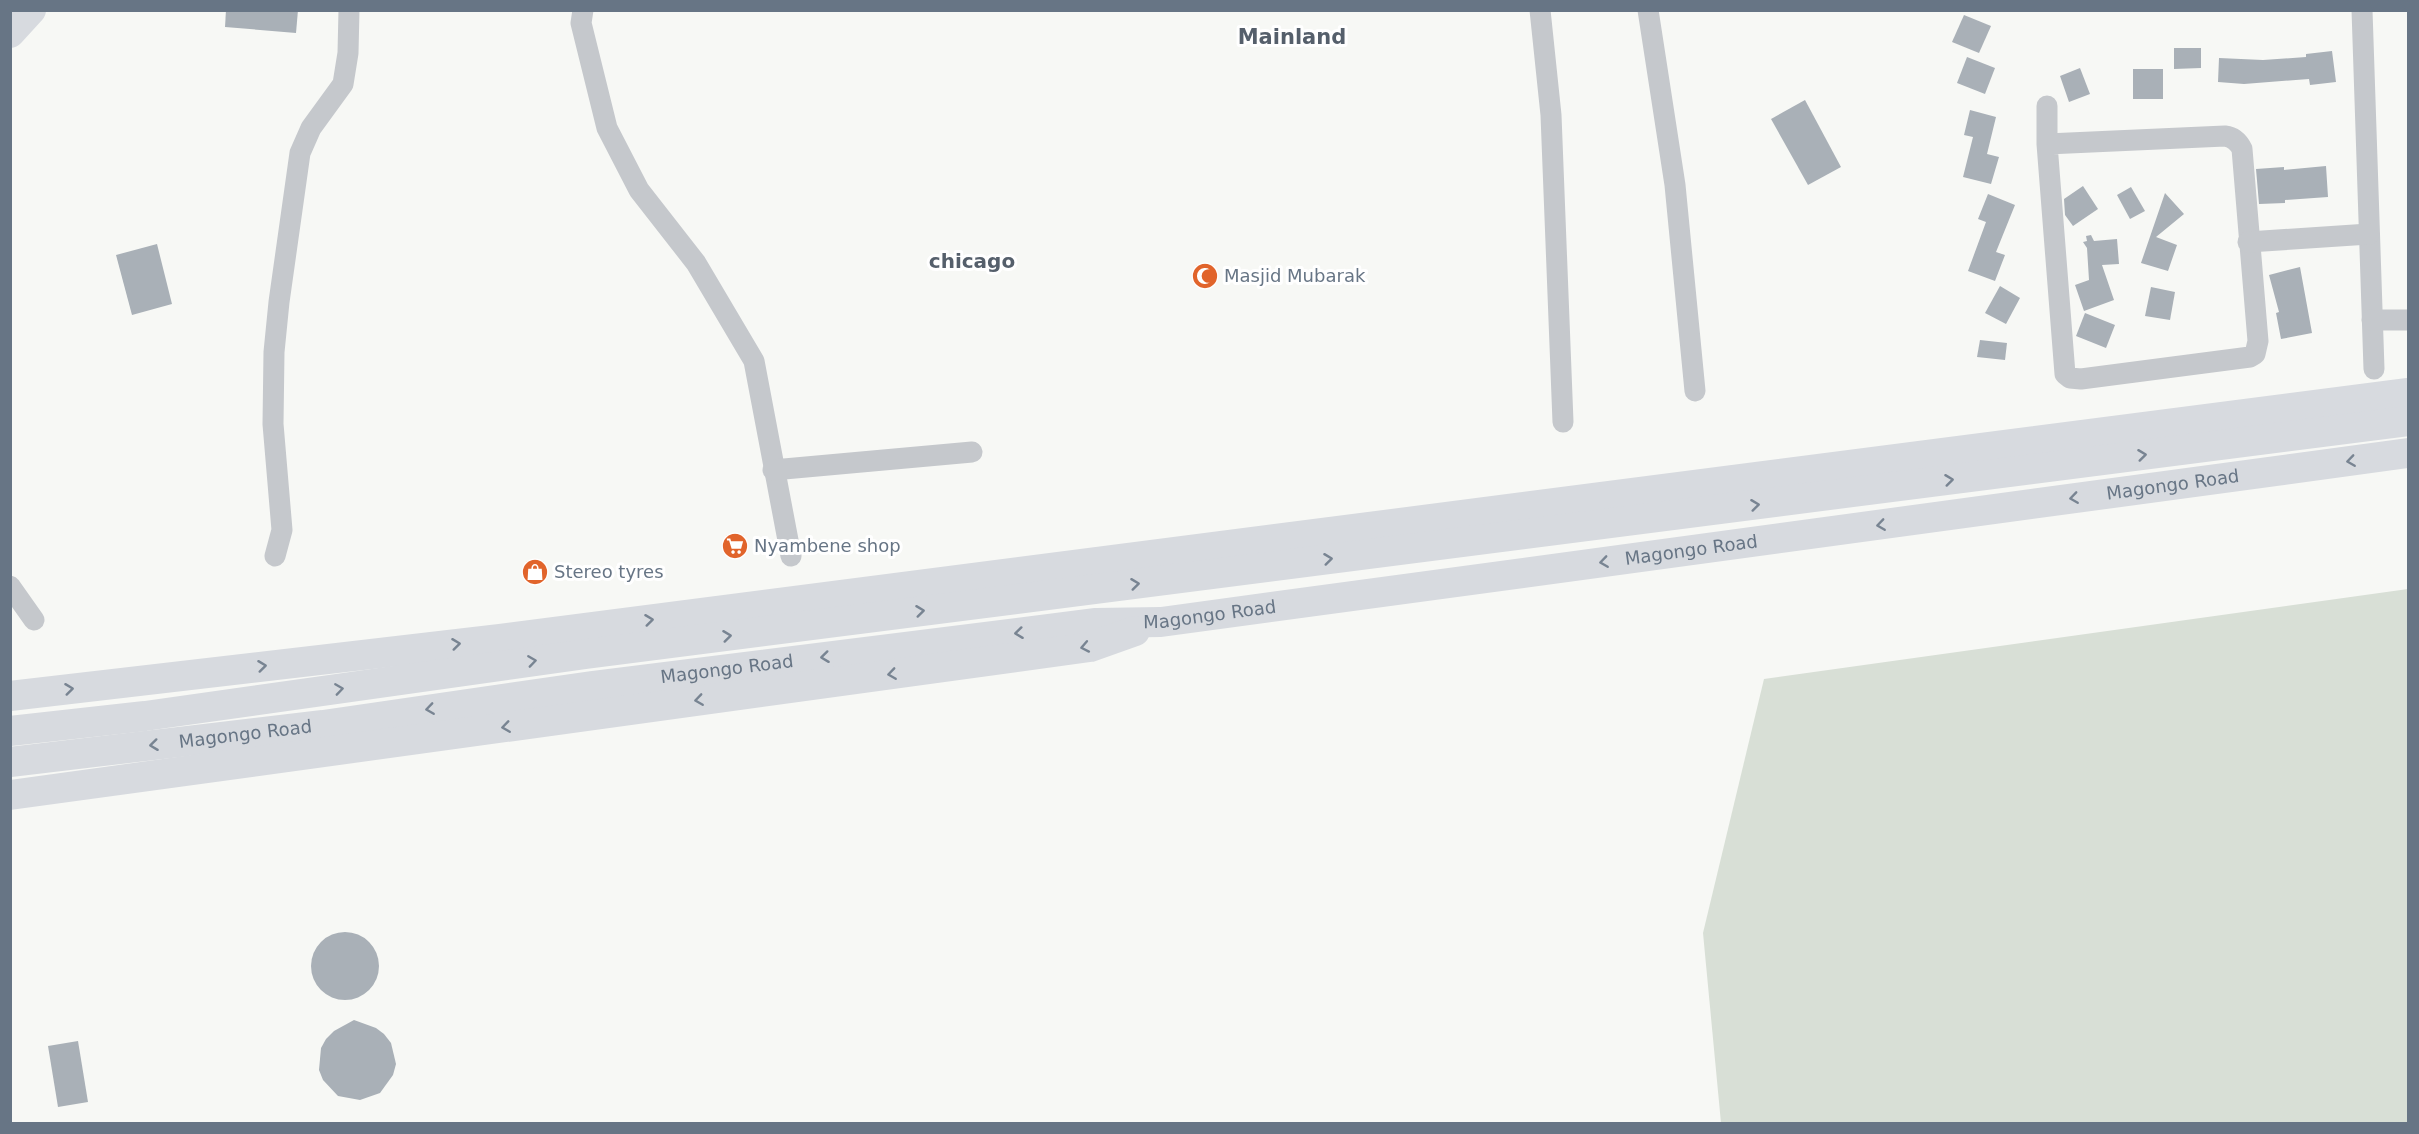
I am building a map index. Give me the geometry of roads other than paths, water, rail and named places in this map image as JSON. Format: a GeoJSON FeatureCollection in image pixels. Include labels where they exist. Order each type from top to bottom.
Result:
{"type":"FeatureCollection","features":[{"type":"Feature","properties":{"kind":"main road"},"geometry":{"type":"LineString","coordinates":[[10,33],[32,10]]}},
{"type":"Feature","properties":{"kind":"main road"},"geometry":{"type":"LineString","coordinates":[[10,696],[500,639],[2409,393]]}},
{"type":"Feature","properties":{"kind":"main road","name":"Magongo Road"},"geometry":{"type":"LineString","coordinates":[[10,730],[156,715],[586,654],[2409,421]]}},
{"type":"Feature","properties":{"kind":"main road","name":"Magongo Road"},"geometry":{"type":"LineString","coordinates":[[10,762],[323,724],[592,686],[1096,623],[1161,622],[2409,453]]}},
{"type":"Feature","properties":{"kind":"main road"},"geometry":{"type":"LineString","coordinates":[[10,795],[1090,646],[1161,622]]}},
{"type":"Feature","properties":{"kind":"street"},"geometry":{"type":"LineString","coordinates":[[275,556],[282,530],[273,424],[274,352],[280,291],[300,153],[311,128],[343,84],[348,53],[349,10]]}},
{"type":"Feature","properties":{"kind":"street"},"geometry":{"type":"LineString","coordinates":[[584,10],[581,22],[607,128],[639,190],[696,263],[754,361],[773,471],[791,556]]}},
{"type":"Feature","properties":{"kind":"street"},"geometry":{"type":"LineString","coordinates":[[1540,10],[1551,115],[1563,422]]}},
{"type":"Feature","properties":{"kind":"street"},"geometry":{"type":"LineString","coordinates":[[1648,10],[1675,185],[1695,391]]}},
{"type":"Feature","properties":{"kind":"street"},"geometry":{"type":"LineString","coordinates":[[2362,10],[2374,369]]}},
{"type":"Feature","properties":{"kind":"street"},"geometry":{"type":"LineString","coordinates":[[2047,106],[2047,144],[2065,374],[2070,378],[2255,354],[2258,341],[2242,148],[2231,137],[2225,135],[2047,144]]}},
{"type":"Feature","properties":{"kind":"street"},"geometry":{"type":"LineString","coordinates":[[2248,242],[2369,234]]}},
{"type":"Feature","properties":{"kind":"street"},"geometry":{"type":"LineString","coordinates":[[2372,320],[2409,320]]}},
{"type":"Feature","properties":{"kind":"street"},"geometry":{"type":"LineString","coordinates":[[773,471],[972,452]]}},
{"type":"Feature","properties":{"kind":"street"},"geometry":{"type":"LineString","coordinates":[[10,586],[34,620]]}},
{"type":"Feature","properties":{"kind":"place","name":"Masjid Mubarak"},"geometry":{"type":"Point","coordinates":[1205,276]}},
{"type":"Feature","properties":{"kind":"place","name":"Nyambene shop"},"geometry":{"type":"Point","coordinates":[735,546]}},
{"type":"Feature","properties":{"kind":"place","name":"Stereo tyres"},"geometry":{"type":"Point","coordinates":[535,572]}},
{"type":"Feature","properties":{"kind":"district","name":"Mainland"},"geometry":{"type":"Point","coordinates":[1292,37]}},
{"type":"Feature","properties":{"kind":"district","name":"chicago"},"geometry":{"type":"Point","coordinates":[972,261]}}]}
